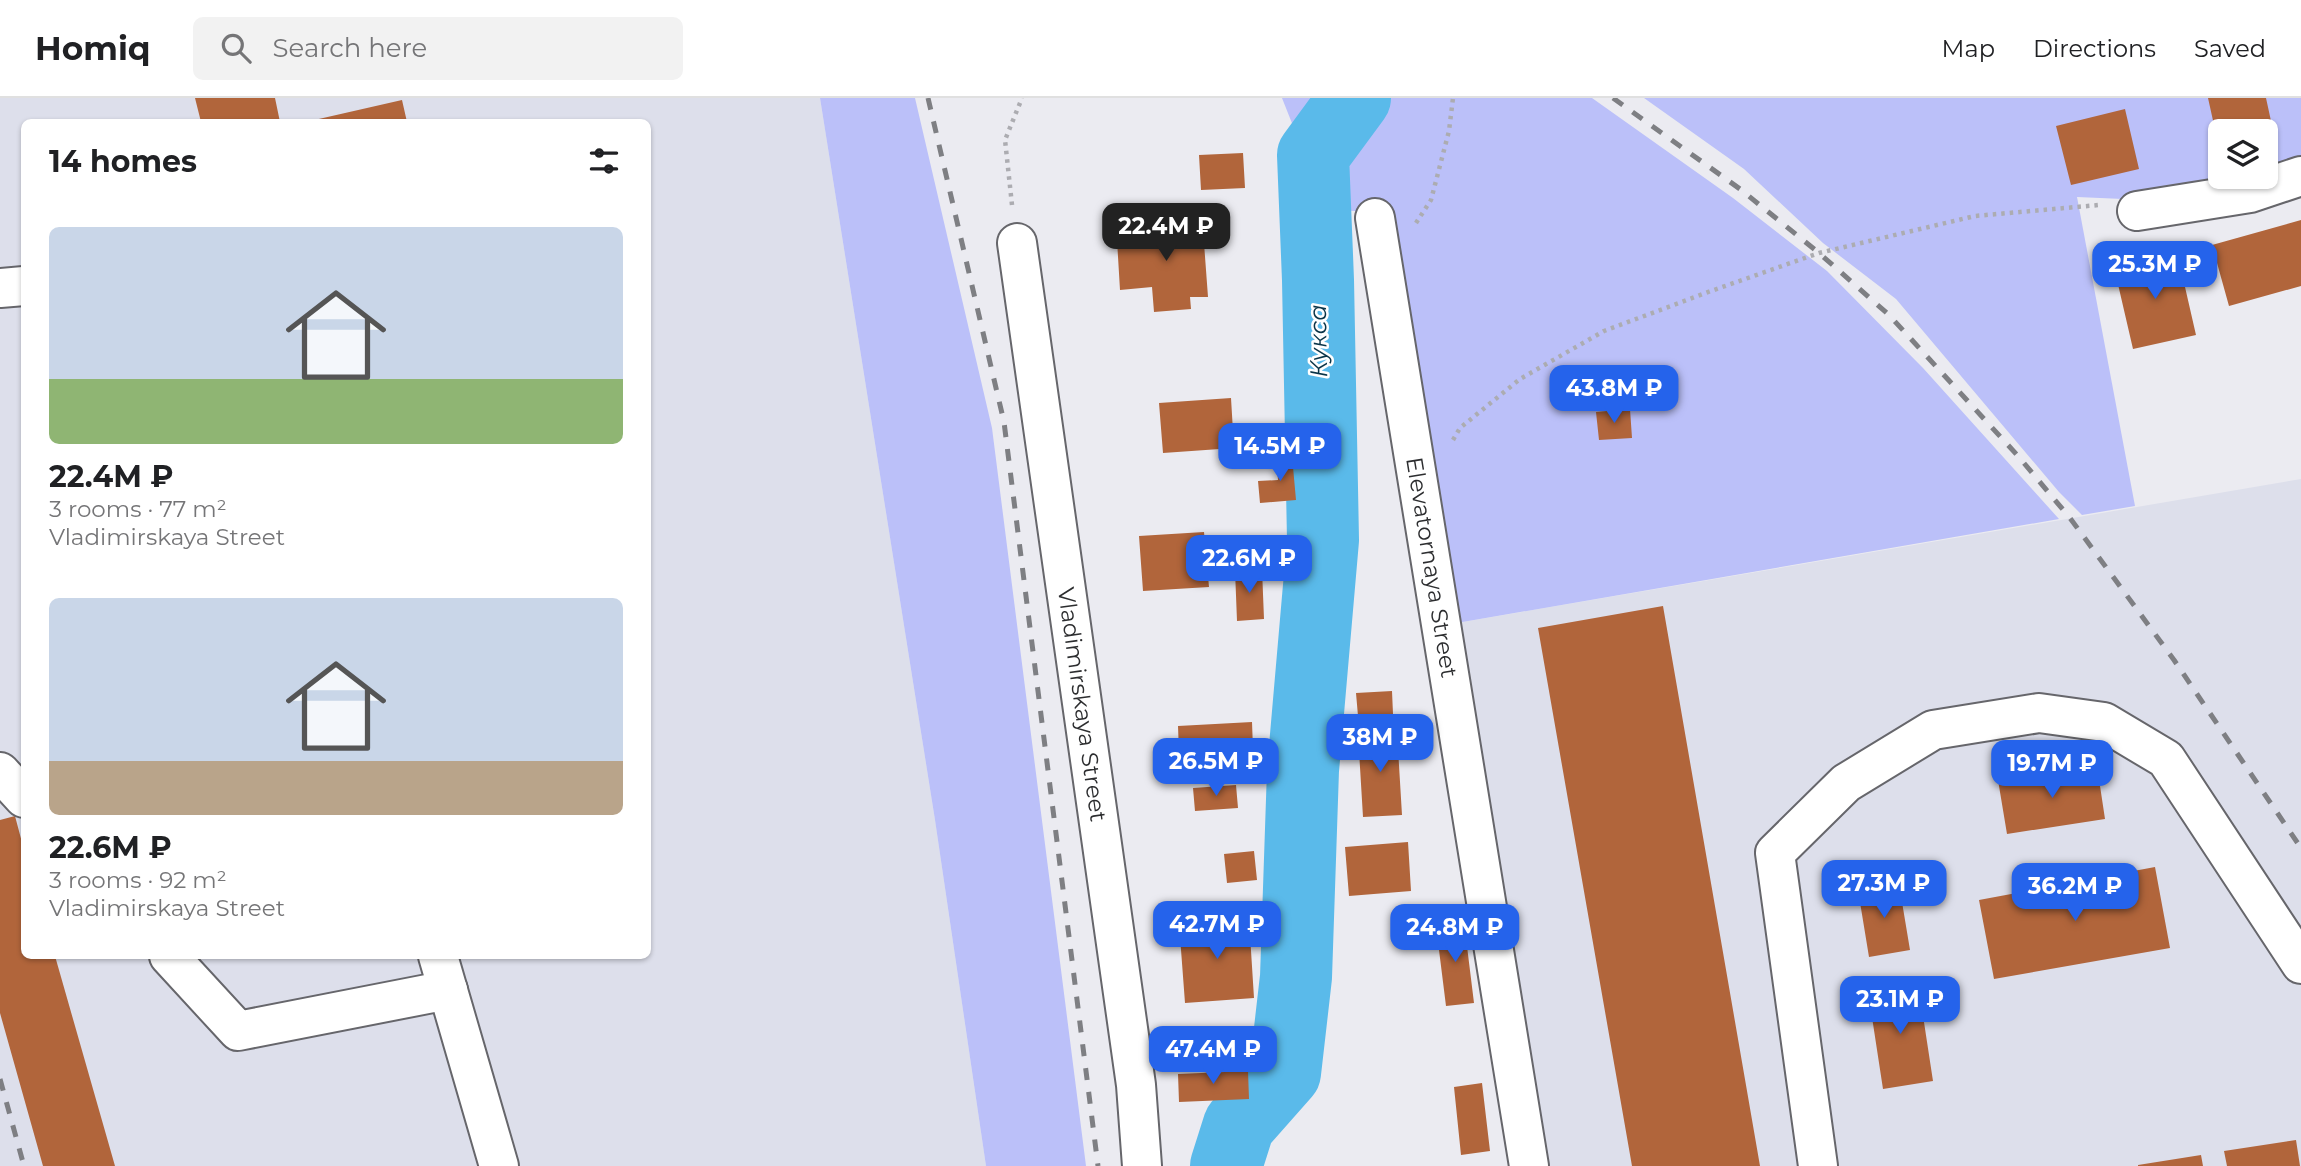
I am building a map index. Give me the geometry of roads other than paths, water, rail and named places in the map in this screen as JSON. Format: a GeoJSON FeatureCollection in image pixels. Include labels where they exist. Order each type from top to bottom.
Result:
{"type":"FeatureCollection","features":[{"type":"Feature","properties":{"kind":"street"},"geometry":{"type":"LineString","coordinates":[[2137,211],[2250,192],[2301,176]]}},
{"type":"Feature","properties":{"kind":"street","name":"Elevatornaya Street"},"geometry":{"type":"LineString","coordinates":[[1375,218],[1418,498],[1529,1166]]}},
{"type":"Feature","properties":{"kind":"street","name":"Vladimirskaya Street"},"geometry":{"type":"LineString","coordinates":[[1017,243],[1136,1085],[1142,1166]]}},
{"type":"Feature","properties":{"kind":"street"},"geometry":{"type":"LineString","coordinates":[[0,288],[21,286]]}},
{"type":"Feature","properties":{"kind":"street"},"geometry":{"type":"LineString","coordinates":[[1818,1166],[1775,853],[1846,783],[1933,730],[2039,713],[2104,722],[2166,759],[2301,964]]}},
{"type":"Feature","properties":{"kind":"street"},"geometry":{"type":"LineString","coordinates":[[0,772],[21,796]]}},
{"type":"Feature","properties":{"kind":"street"},"geometry":{"type":"LineString","coordinates":[[172,959],[238,1031],[443,973],[499,1166]]}},
{"type":"Feature","properties":{"kind":"waterway","name":"Кукса"},"geometry":{"type":"LineString","coordinates":[[1226,1166],[1239,1125],[1285,1073],[1296,977],[1303,770],[1323,540],[1313,155],[1355,98]]}},
{"type":"Feature","properties":{"kind":"railway"},"geometry":{"type":"LineString","coordinates":[[928,98],[1004,422],[1098,1166]]}},
{"type":"Feature","properties":{"kind":"railway"},"geometry":{"type":"LineString","coordinates":[[1613,98],[1740,189],[1819,253],[1889,315],[2018,456],[2070,518],[2174,660],[2301,848]]}},
{"type":"Feature","properties":{"kind":"railway"},"geometry":{"type":"LineString","coordinates":[[0,1079],[24,1166]]}}]}
